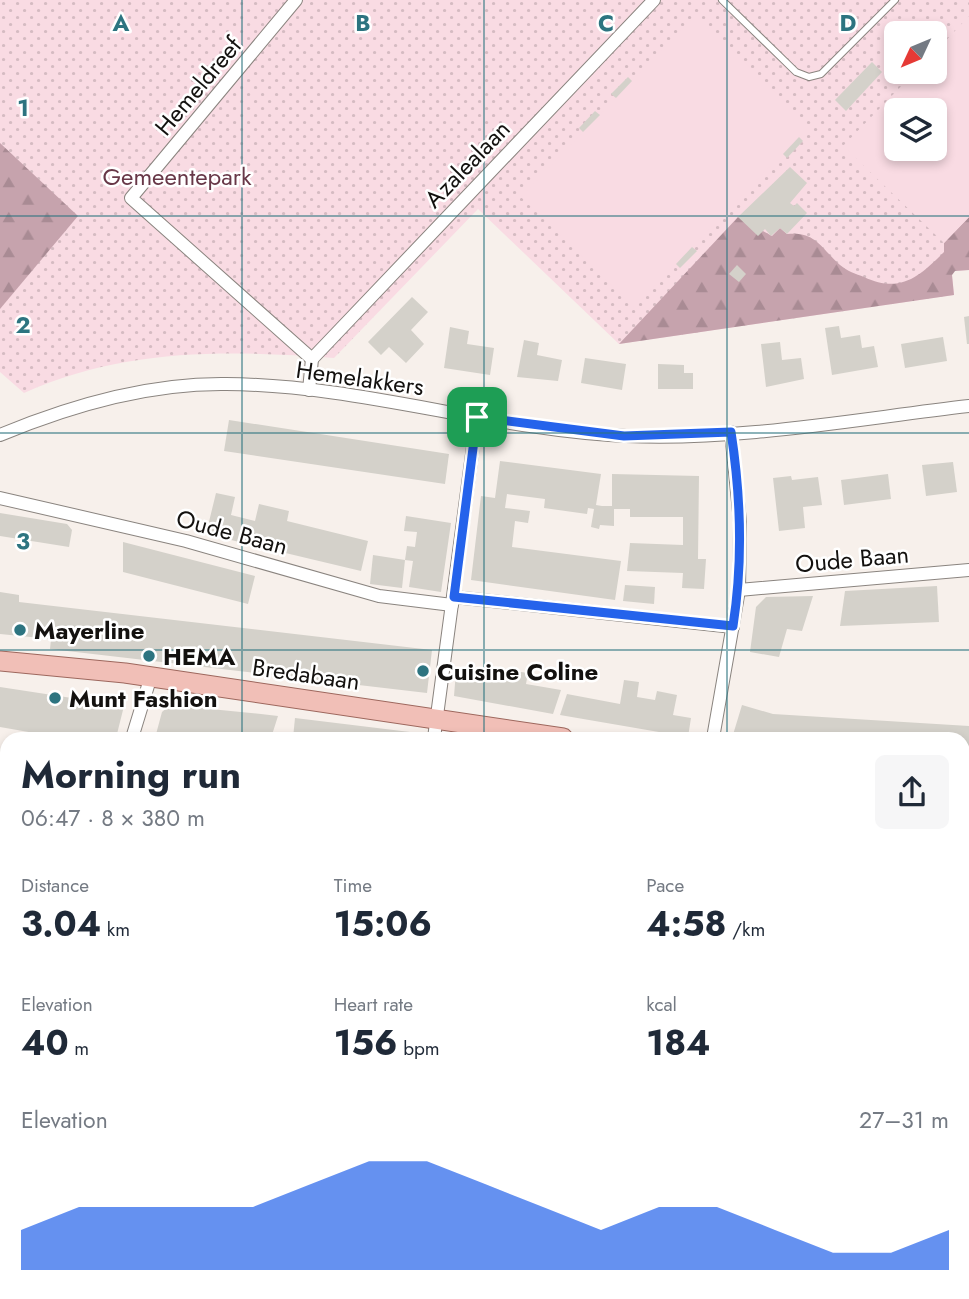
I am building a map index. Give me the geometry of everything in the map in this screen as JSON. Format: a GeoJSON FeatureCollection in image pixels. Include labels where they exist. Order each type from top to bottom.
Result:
{"type":"FeatureCollection","features":[{"type":"Feature","properties":{"kind":"main road","name":"Bredabaan"},"geometry":{"type":"LineString","coordinates":[[0,661],[151,676],[526,732]]}},
{"type":"Feature","properties":{"kind":"street","name":"Hemeldreef"},"geometry":{"type":"LineString","coordinates":[[296,0],[131,198],[312,359]]}},
{"type":"Feature","properties":{"kind":"street","name":"Azalealaan"},"geometry":{"type":"LineString","coordinates":[[312,359],[654,0]]}},
{"type":"Feature","properties":{"kind":"street"},"geometry":{"type":"LineString","coordinates":[[309,390],[312,359]]}},
{"type":"Feature","properties":{"kind":"street","name":"Hemelakkers"},"geometry":{"type":"LineString","coordinates":[[0,435],[80,406],[157,389],[225,384],[309,390],[477,417],[624,436],[731,432],[969,405]]}},
{"type":"Feature","properties":{"kind":"street"},"geometry":{"type":"LineString","coordinates":[[436,732],[477,417]]}},
{"type":"Feature","properties":{"kind":"street"},"geometry":{"type":"LineString","coordinates":[[714,732],[739,590],[740,522],[731,432]]}},
{"type":"Feature","properties":{"kind":"street","name":"Oude Baan"},"geometry":{"type":"LineString","coordinates":[[0,498],[186,541],[379,596],[733,626]]}},
{"type":"Feature","properties":{"kind":"street","name":"Oude Baan"},"geometry":{"type":"LineString","coordinates":[[739,590],[969,570]]}},
{"type":"Feature","properties":{"kind":"street"},"geometry":{"type":"LineString","coordinates":[[134,732],[151,676]]}},
{"type":"Feature","properties":{"kind":"lane"},"geometry":{"type":"LineString","coordinates":[[722,0],[796,72],[809,77],[821,74],[895,0]]}},
{"type":"Feature","properties":{"kind":"green space","name":"Gemeentepark"},"geometry":{"type":"Polygon","coordinates":[[[0,0],[969,0],[969,270],[955,271],[952,275],[954,295],[619,344],[478,209],[334,358],[215,354],[138,360],[62,378],[24,393],[0,372],[0,0]]]}},
{"type":"Feature","properties":{"kind":"green space"},"geometry":{"type":"Polygon","coordinates":[[[696,14],[809,126],[634,307],[521,197],[696,14]]]}},
{"type":"Feature","properties":{"kind":"green space"},"geometry":{"type":"Polygon","coordinates":[[[969,16],[969,217],[944,243],[843,146],[884,104],[884,161],[947,161],[947,98],[890,98],[903,84],[947,84],[947,39],[969,16]]]}},
{"type":"Feature","properties":{"kind":"green space"},"geometry":{"type":"Polygon","coordinates":[[[0,143],[78,216],[0,309],[0,143]]]}},
{"type":"Feature","properties":{"kind":"green space"},"geometry":{"type":"Polygon","coordinates":[[[738,217],[772,236],[780,228],[787,234],[812,238],[846,269],[888,284],[908,280],[926,269],[944,252],[944,243],[969,217],[969,270],[955,271],[952,275],[954,295],[619,344],[738,217]]]}},
{"type":"Feature","properties":{"kind":"building"},"geometry":{"type":"Polygon","coordinates":[[[872,62],[882,72],[846,111],[835,100],[872,62]]]}},
{"type":"Feature","properties":{"kind":"building"},"geometry":{"type":"Polygon","coordinates":[[[628,77],[632,81],[616,98],[611,94],[628,77]]]}},
{"type":"Feature","properties":{"kind":"building"},"geometry":{"type":"Polygon","coordinates":[[[595,111],[600,115],[583,132],[579,128],[595,111]]]}},
{"type":"Feature","properties":{"kind":"building"},"geometry":{"type":"Polygon","coordinates":[[[799,137],[803,141],[787,158],[783,154],[799,137]]]}},
{"type":"Feature","properties":{"kind":"building"},"geometry":{"type":"Polygon","coordinates":[[[790,167],[807,183],[790,203],[794,206],[797,203],[807,213],[787,234],[780,228],[771,236],[765,229],[758,236],[738,217],[790,167]]]}},
{"type":"Feature","properties":{"kind":"building"},"geometry":{"type":"Polygon","coordinates":[[[692,247],[697,251],[680,268],[676,264],[692,247]]]}},
{"type":"Feature","properties":{"kind":"building"},"geometry":{"type":"Polygon","coordinates":[[[737,265],[746,274],[739,282],[729,274],[737,265]]]}},
{"type":"Feature","properties":{"kind":"building"},"geometry":{"type":"Polygon","coordinates":[[[412,297],[428,312],[411,330],[424,344],[406,363],[389,347],[381,355],[368,342],[412,297]]]}},
{"type":"Feature","properties":{"kind":"building"},"geometry":{"type":"Polygon","coordinates":[[[969,316],[969,344],[967,344],[964,317],[969,316]]]}},
{"type":"Feature","properties":{"kind":"building"},"geometry":{"type":"Polygon","coordinates":[[[839,326],[841,338],[860,335],[862,348],[874,346],[878,367],[832,375],[825,328],[839,326]]]}},
{"type":"Feature","properties":{"kind":"building"},"geometry":{"type":"Polygon","coordinates":[[[450,327],[469,331],[467,344],[494,348],[490,375],[444,368],[450,327]]]}},
{"type":"Feature","properties":{"kind":"building"},"geometry":{"type":"Polygon","coordinates":[[[943,337],[947,361],[905,368],[901,344],[943,337]]]}},
{"type":"Feature","properties":{"kind":"building"},"geometry":{"type":"Polygon","coordinates":[[[524,340],[539,343],[537,355],[562,360],[558,381],[517,377],[524,340]]]}},
{"type":"Feature","properties":{"kind":"building"},"geometry":{"type":"Polygon","coordinates":[[[780,342],[782,360],[801,358],[804,379],[766,387],[761,344],[780,342]]]}},
{"type":"Feature","properties":{"kind":"building"},"geometry":{"type":"Polygon","coordinates":[[[585,358],[626,364],[622,390],[581,383],[585,358]]]}},
{"type":"Feature","properties":{"kind":"building"},"geometry":{"type":"Polygon","coordinates":[[[658,364],[684,365],[684,373],[693,373],[693,389],[658,389],[658,364]]]}},
{"type":"Feature","properties":{"kind":"building"},"geometry":{"type":"Polygon","coordinates":[[[229,420],[449,454],[445,484],[224,451],[229,420]]]}},
{"type":"Feature","properties":{"kind":"building"},"geometry":{"type":"Polygon","coordinates":[[[500,461],[601,474],[596,505],[602,506],[612,506],[612,474],[699,476],[698,559],[706,559],[704,589],[682,588],[683,573],[627,571],[630,543],[683,545],[683,517],[630,517],[630,509],[614,509],[614,526],[600,525],[599,529],[591,527],[594,509],[588,508],[587,514],[544,508],[545,499],[507,494],[505,508],[530,511],[528,523],[515,521],[512,547],[621,561],[615,600],[471,580],[481,496],[495,498],[500,461]]]}},
{"type":"Feature","properties":{"kind":"building"},"geometry":{"type":"Polygon","coordinates":[[[953,462],[957,492],[926,496],[922,465],[953,462]]]}},
{"type":"Feature","properties":{"kind":"building"},"geometry":{"type":"Polygon","coordinates":[[[888,474],[891,499],[844,505],[841,480],[888,474]]]}},
{"type":"Feature","properties":{"kind":"building"},"geometry":{"type":"Polygon","coordinates":[[[791,476],[792,480],[818,477],[822,505],[803,507],[805,528],[779,531],[773,478],[791,476]]]}},
{"type":"Feature","properties":{"kind":"building"},"geometry":{"type":"Polygon","coordinates":[[[216,493],[235,497],[231,515],[255,521],[259,504],[289,511],[287,521],[368,541],[361,571],[206,534],[216,493]]]}},
{"type":"Feature","properties":{"kind":"building"},"geometry":{"type":"Polygon","coordinates":[[[0,513],[67,524],[72,530],[69,547],[0,536],[0,513]]]}},
{"type":"Feature","properties":{"kind":"building"},"geometry":{"type":"Polygon","coordinates":[[[406,516],[451,523],[441,592],[409,587],[413,561],[405,560],[407,546],[415,547],[417,532],[404,531],[406,516]]]}},
{"type":"Feature","properties":{"kind":"building"},"geometry":{"type":"Polygon","coordinates":[[[123,542],[255,576],[248,604],[123,572],[123,542]]]}},
{"type":"Feature","properties":{"kind":"building"},"geometry":{"type":"Polygon","coordinates":[[[373,555],[405,560],[402,588],[370,584],[373,555]]]}},
{"type":"Feature","properties":{"kind":"building"},"geometry":{"type":"Polygon","coordinates":[[[625,585],[655,587],[654,604],[623,601],[625,585]]]}},
{"type":"Feature","properties":{"kind":"building"},"geometry":{"type":"Polygon","coordinates":[[[937,586],[939,622],[840,626],[845,591],[937,586]]]}},
{"type":"Feature","properties":{"kind":"building"},"geometry":{"type":"Polygon","coordinates":[[[0,592],[19,595],[19,602],[432,650],[427,693],[50,649],[51,639],[0,634],[0,592]]]}},
{"type":"Feature","properties":{"kind":"building"},"geometry":{"type":"Polygon","coordinates":[[[813,596],[802,631],[787,629],[779,657],[750,652],[756,607],[766,597],[813,596]]]}},
{"type":"Feature","properties":{"kind":"building"},"geometry":{"type":"Polygon","coordinates":[[[496,668],[528,673],[526,684],[561,690],[553,714],[454,696],[456,671],[494,678],[496,668]]]}},
{"type":"Feature","properties":{"kind":"building"},"geometry":{"type":"Polygon","coordinates":[[[624,680],[639,682],[637,697],[655,700],[657,691],[677,695],[673,715],[691,718],[689,732],[659,732],[560,715],[567,694],[620,704],[624,680]]]}},
{"type":"Feature","properties":{"kind":"building"},"geometry":{"type":"Polygon","coordinates":[[[0,687],[124,706],[118,732],[29,732],[0,727],[0,687]]]}},
{"type":"Feature","properties":{"kind":"building"},"geometry":{"type":"Polygon","coordinates":[[[170,705],[278,716],[273,732],[157,732],[162,712],[170,705]]]}},
{"type":"Feature","properties":{"kind":"building"},"geometry":{"type":"Polygon","coordinates":[[[742,705],[773,714],[969,726],[969,732],[734,732],[742,705]]]}},
{"type":"Feature","properties":{"kind":"building"},"geometry":{"type":"Polygon","coordinates":[[[295,718],[410,732],[294,732],[295,718]]]}},
{"type":"Feature","properties":{"kind":"place","name":"Mayerline"},"geometry":{"type":"Point","coordinates":[20,630]}},
{"type":"Feature","properties":{"kind":"place","name":"HEMA"},"geometry":{"type":"Point","coordinates":[149,656]}},
{"type":"Feature","properties":{"kind":"place","name":"Cuisine Coline"},"geometry":{"type":"Point","coordinates":[423,671]}},
{"type":"Feature","properties":{"kind":"place","name":"Munt Fashion"},"geometry":{"type":"Point","coordinates":[55,698]}},
{"type":"Feature","properties":{"kind":"route"},"geometry":{"type":"LineString","coordinates":[[477,417],[584,433],[624,436],[659,437],[731,432],[740,522],[739,590],[733,626],[454,597],[477,417]]}}]}
